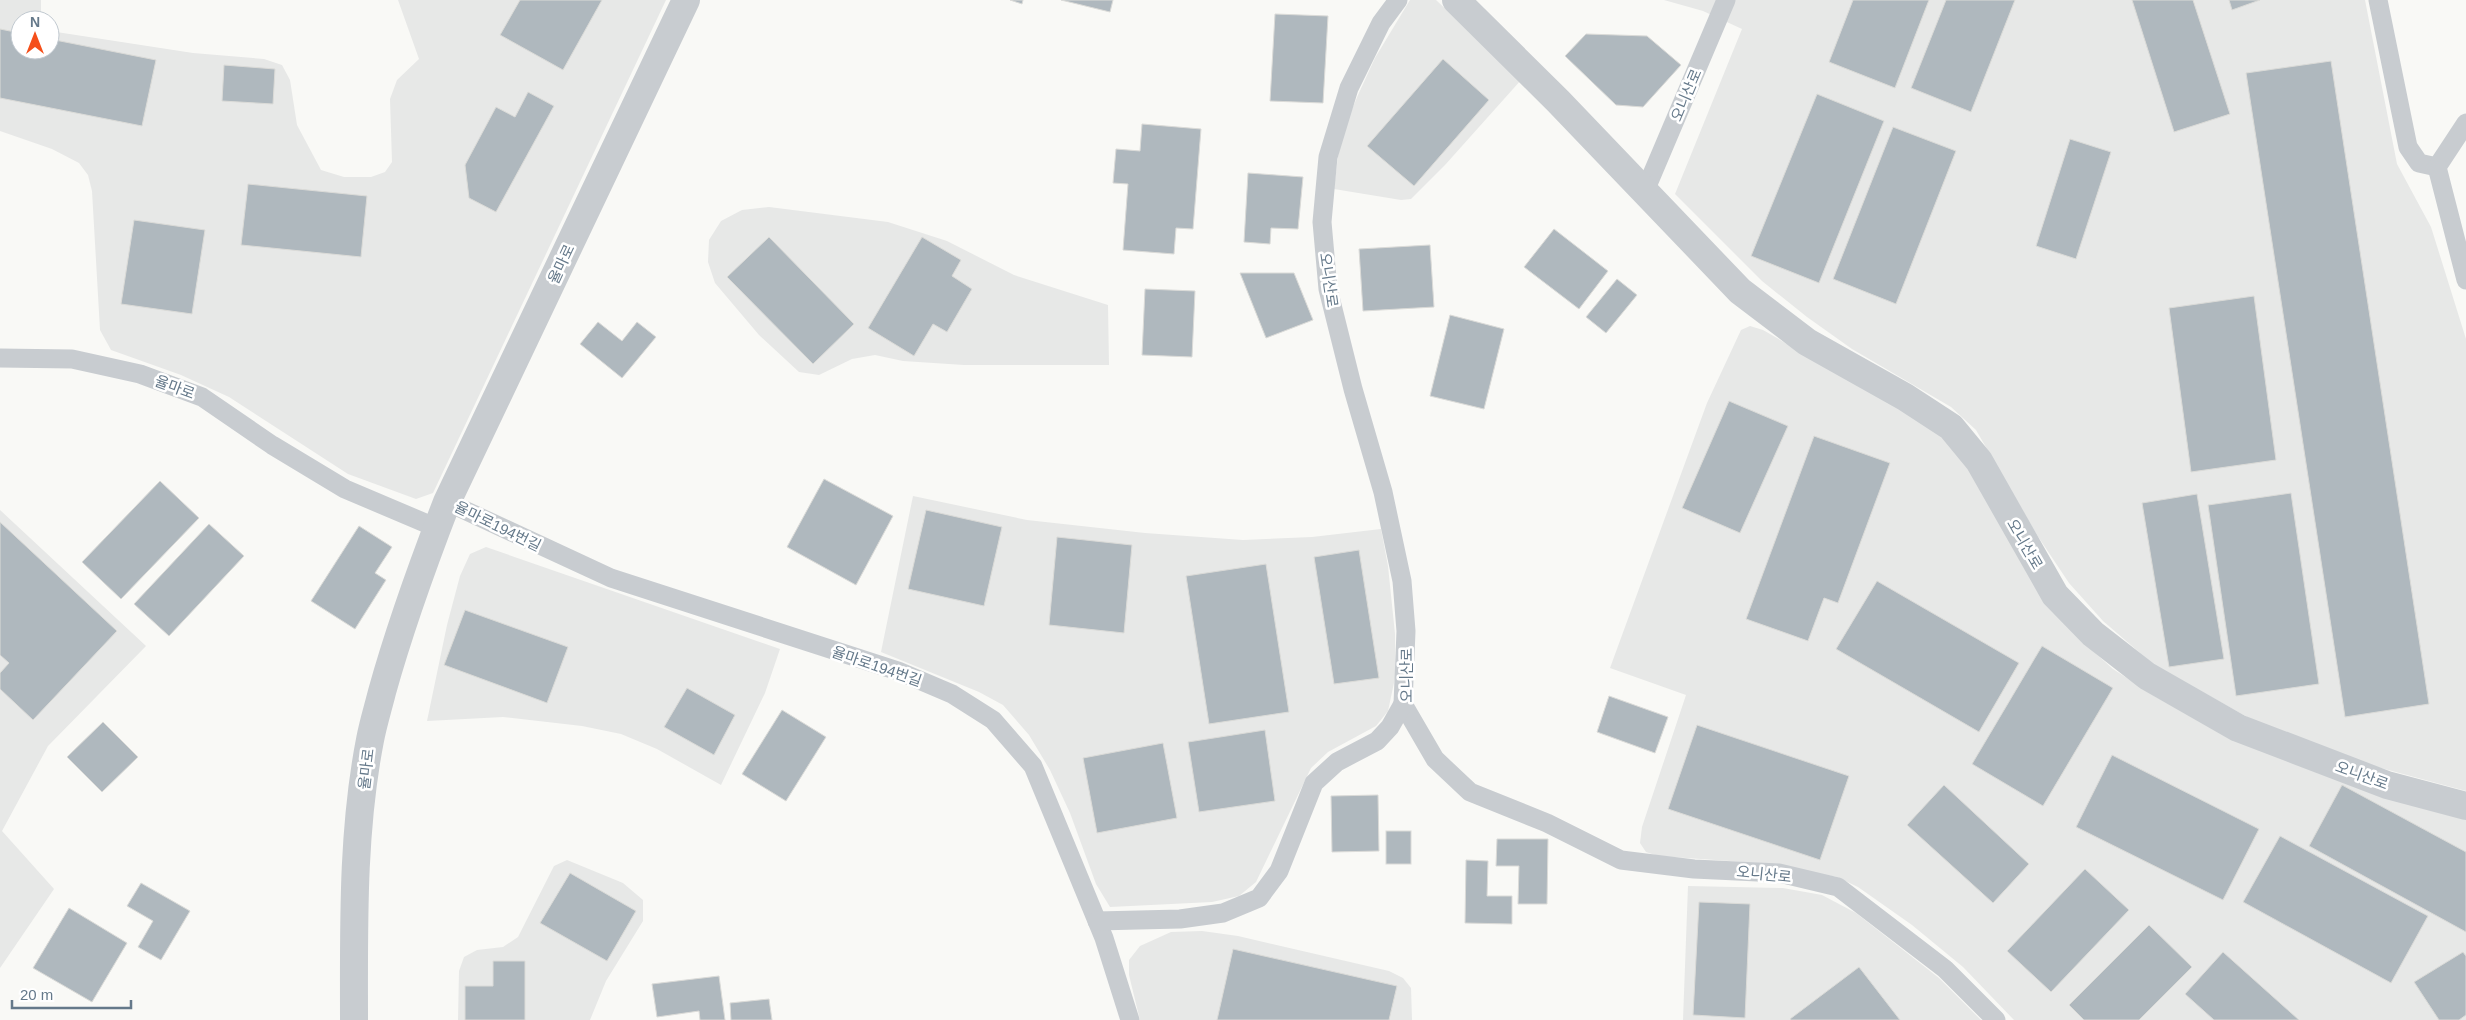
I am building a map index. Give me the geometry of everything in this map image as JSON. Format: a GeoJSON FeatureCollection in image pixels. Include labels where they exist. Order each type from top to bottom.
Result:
{"type":"FeatureCollection","features":[{"type":"Feature","properties":{"kind":"street","name":"율마로"},"geometry":{"type":"LineString","coordinates":[[354,1020],[354,912],[358,853],[370,740],[393,652],[447,502],[686,0]]}},
{"type":"Feature","properties":{"kind":"street","name":"오니산로"},"geometry":{"type":"LineString","coordinates":[[1456,0],[1645,191],[1740,291],[1807,342],[1905,397],[1951,427],[1979,461],[2055,595],[2093,634],[2147,676],[2238,728],[2387,786],[2466,806]]}},
{"type":"Feature","properties":{"kind":"lane","name":"오니산로"},"geometry":{"type":"LineString","coordinates":[[1398,0],[1381,23],[1348,88],[1328,157],[1322,222],[1328,289],[1353,389],[1384,492],[1402,581],[1406,630],[1403,704],[1435,759],[1470,792],[1547,823],[1621,860],[1694,869],[1779,873],[1838,886],[1945,969],[1996,1020]]}},
{"type":"Feature","properties":{"kind":"lane","name":"오니산로"},"geometry":{"type":"LineString","coordinates":[[1645,191],[1726,0]]}},
{"type":"Feature","properties":{"kind":"lane"},"geometry":{"type":"LineString","coordinates":[[2378,0],[2408,148],[2419,163],[2437,167]]}},
{"type":"Feature","properties":{"kind":"lane"},"geometry":{"type":"LineString","coordinates":[[2466,123],[2437,167],[2466,280]]}},
{"type":"Feature","properties":{"kind":"lane","name":"율마로"},"geometry":{"type":"LineString","coordinates":[[0,358],[72,359],[140,374],[202,397],[272,445],[345,489],[437,528]]}},
{"type":"Feature","properties":{"kind":"lane","name":"율마로194번길"},"geometry":{"type":"LineString","coordinates":[[447,502],[611,578],[898,671],[952,694],[993,720],[1033,766],[1097,921],[1130,1020]]}},
{"type":"Feature","properties":{"kind":"lane"},"geometry":{"type":"LineString","coordinates":[[1097,921],[1180,919],[1223,914],[1259,898],[1279,871],[1314,784],[1337,762],[1377,741],[1390,727],[1403,704]]}},
{"type":"Feature","properties":{"kind":"shaded area"},"geometry":{"type":"Polygon","coordinates":[[[0,0],[41,0],[41,10],[10,10],[10,60],[60,60],[60,33],[193,53],[264,59],[282,65],[290,80],[297,125],[321,170],[344,177],[371,177],[385,172],[392,162],[390,99],[397,80],[419,59],[398,0],[666,0],[433,493],[416,499],[348,474],[229,397],[181,375],[111,350],[100,330],[92,191],[88,175],[79,163],[52,149],[0,131],[0,0]]]}},
{"type":"Feature","properties":{"kind":"shaded area"},"geometry":{"type":"Polygon","coordinates":[[[1410,0],[1436,0],[1521,80],[1445,165],[1411,199],[1401,200],[1334,189],[1338,156],[1347,121],[1375,58],[1410,0]]]}},
{"type":"Feature","properties":{"kind":"shaded area"},"geometry":{"type":"Polygon","coordinates":[[[1664,0],[2365,0],[2397,164],[2431,227],[2466,339],[2466,791],[2355,761],[2249,718],[2154,665],[2103,621],[2069,583],[2037,535],[1976,430],[1951,407],[1852,349],[1807,317],[1762,281],[1675,194],[1742,29],[1703,11],[1664,0]]]}},
{"type":"Feature","properties":{"kind":"shaded area"},"geometry":{"type":"Polygon","coordinates":[[[769,207],[888,222],[947,241],[1014,275],[1108,305],[1109,365],[964,365],[903,361],[875,355],[852,359],[819,375],[799,372],[759,335],[715,283],[708,262],[709,240],[721,221],[742,210],[769,207]]]}},
{"type":"Feature","properties":{"kind":"shaded area"},"geometry":{"type":"Polygon","coordinates":[[[1750,326],[1763,330],[1925,424],[1954,447],[2084,643],[2113,669],[2156,697],[2237,741],[2466,818],[2466,1020],[2014,1020],[1963,967],[1912,925],[1858,887],[1837,877],[1758,863],[1658,856],[1646,852],[1640,843],[1642,827],[1686,695],[1610,668],[1707,403],[1741,330],[1750,326]]]}},
{"type":"Feature","properties":{"kind":"shaded area"},"geometry":{"type":"Polygon","coordinates":[[[913,496],[1027,520],[1145,533],[1243,540],[1312,537],[1381,529],[1388,566],[1395,634],[1395,678],[1388,711],[1376,726],[1328,752],[1311,768],[1256,882],[1239,896],[1212,902],[1110,907],[1096,884],[1070,813],[1050,770],[1029,735],[1003,705],[979,692],[881,652],[913,496]]]}},
{"type":"Feature","properties":{"kind":"shaded area"},"geometry":{"type":"Polygon","coordinates":[[[0,510],[146,646],[48,746],[2,831],[54,889],[0,968],[0,510]]]}},
{"type":"Feature","properties":{"kind":"shaded area"},"geometry":{"type":"Polygon","coordinates":[[[486,547],[780,649],[765,693],[721,785],[657,749],[621,734],[582,726],[503,717],[427,721],[447,625],[460,576],[470,554],[486,547]]]}},
{"type":"Feature","properties":{"kind":"shaded area"},"geometry":{"type":"Polygon","coordinates":[[[567,860],[623,883],[643,900],[643,921],[606,981],[590,1020],[458,1020],[459,971],[464,957],[477,950],[503,947],[518,937],[554,866],[567,860]]]}},
{"type":"Feature","properties":{"kind":"shaded area"},"geometry":{"type":"Polygon","coordinates":[[[1688,886],[1783,888],[1822,895],[1856,913],[1939,978],[1981,1020],[1683,1020],[1688,886]]]}},
{"type":"Feature","properties":{"kind":"shaded area"},"geometry":{"type":"Polygon","coordinates":[[[1202,931],[1238,936],[1389,971],[1403,978],[1411,988],[1412,1020],[1140,1020],[1129,975],[1129,960],[1140,946],[1171,932],[1202,931]]]}},
{"type":"Feature","properties":{"kind":"building"},"geometry":{"type":"Polygon","coordinates":[[[520,0],[602,0],[563,70],[500,35],[520,0]]]}},
{"type":"Feature","properties":{"kind":"building"},"geometry":{"type":"Polygon","coordinates":[[[1010,0],[1023,0],[1022,4],[1010,0]]]}},
{"type":"Feature","properties":{"kind":"building"},"geometry":{"type":"Polygon","coordinates":[[[1061,0],[1113,0],[1110,12],[1061,0]]]}},
{"type":"Feature","properties":{"kind":"building"},"geometry":{"type":"Polygon","coordinates":[[[1853,0],[1929,0],[1895,88],[1829,62],[1853,0]]]}},
{"type":"Feature","properties":{"kind":"building"},"geometry":{"type":"Polygon","coordinates":[[[1946,0],[2015,0],[1971,112],[1911,88],[1946,0]]]}},
{"type":"Feature","properties":{"kind":"building"},"geometry":{"type":"Polygon","coordinates":[[[2132,0],[2193,0],[2230,114],[2174,132],[2132,0]]]}},
{"type":"Feature","properties":{"kind":"building"},"geometry":{"type":"Polygon","coordinates":[[[2229,0],[2260,0],[2232,10],[2229,0]]]}},
{"type":"Feature","properties":{"kind":"building"},"geometry":{"type":"Polygon","coordinates":[[[1275,14],[1328,16],[1323,103],[1270,101],[1275,14]]]}},
{"type":"Feature","properties":{"kind":"building"},"geometry":{"type":"Polygon","coordinates":[[[0,29],[10,31],[10,60],[60,60],[60,41],[156,60],[142,126],[0,98],[0,29]]]}},
{"type":"Feature","properties":{"kind":"building"},"geometry":{"type":"Polygon","coordinates":[[[1586,34],[1647,36],[1681,65],[1643,107],[1616,105],[1565,56],[1586,34]]]}},
{"type":"Feature","properties":{"kind":"building"},"geometry":{"type":"Polygon","coordinates":[[[1443,59],[1489,100],[1414,186],[1367,146],[1443,59]]]}},
{"type":"Feature","properties":{"kind":"building"},"geometry":{"type":"Polygon","coordinates":[[[2331,61],[2429,704],[2345,717],[2246,73],[2331,61]]]}},
{"type":"Feature","properties":{"kind":"building"},"geometry":{"type":"Polygon","coordinates":[[[224,65],[275,69],[273,104],[222,101],[224,65]]]}},
{"type":"Feature","properties":{"kind":"building"},"geometry":{"type":"Polygon","coordinates":[[[528,92],[554,106],[496,212],[469,198],[465,165],[496,107],[515,117],[528,92]]]}},
{"type":"Feature","properties":{"kind":"building"},"geometry":{"type":"Polygon","coordinates":[[[1817,94],[1884,121],[1819,283],[1751,256],[1817,94]]]}},
{"type":"Feature","properties":{"kind":"building"},"geometry":{"type":"Polygon","coordinates":[[[1142,124],[1201,129],[1193,229],[1176,228],[1174,254],[1123,250],[1128,184],[1113,183],[1116,149],[1140,151],[1142,124]]]}},
{"type":"Feature","properties":{"kind":"building"},"geometry":{"type":"Polygon","coordinates":[[[1893,127],[1956,151],[1896,304],[1833,279],[1893,127]]]}},
{"type":"Feature","properties":{"kind":"building"},"geometry":{"type":"Polygon","coordinates":[[[2070,139],[2111,152],[2076,259],[2036,246],[2070,139]]]}},
{"type":"Feature","properties":{"kind":"building"},"geometry":{"type":"Polygon","coordinates":[[[1248,173],[1303,177],[1298,229],[1271,228],[1270,244],[1244,242],[1248,173]]]}},
{"type":"Feature","properties":{"kind":"building"},"geometry":{"type":"Polygon","coordinates":[[[248,184],[367,196],[361,257],[241,245],[248,184]]]}},
{"type":"Feature","properties":{"kind":"building"},"geometry":{"type":"Polygon","coordinates":[[[134,220],[205,230],[192,314],[121,304],[134,220]]]}},
{"type":"Feature","properties":{"kind":"building"},"geometry":{"type":"Polygon","coordinates":[[[1554,229],[1608,271],[1579,309],[1524,267],[1554,229]]]}},
{"type":"Feature","properties":{"kind":"building"},"geometry":{"type":"Polygon","coordinates":[[[769,237],[854,324],[813,364],[727,277],[769,237]]]}},
{"type":"Feature","properties":{"kind":"building"},"geometry":{"type":"Polygon","coordinates":[[[922,237],[961,260],[952,276],[972,289],[947,332],[933,324],[914,356],[868,328],[922,237]]]}},
{"type":"Feature","properties":{"kind":"building"},"geometry":{"type":"Polygon","coordinates":[[[1430,245],[1434,307],[1363,311],[1359,249],[1430,245]]]}},
{"type":"Feature","properties":{"kind":"building"},"geometry":{"type":"Polygon","coordinates":[[[1240,273],[1294,273],[1313,320],[1266,338],[1240,273]]]}},
{"type":"Feature","properties":{"kind":"building"},"geometry":{"type":"Polygon","coordinates":[[[1617,279],[1637,295],[1606,333],[1586,317],[1617,279]]]}},
{"type":"Feature","properties":{"kind":"building"},"geometry":{"type":"Polygon","coordinates":[[[1145,289],[1195,291],[1192,357],[1142,355],[1145,289]]]}},
{"type":"Feature","properties":{"kind":"building"},"geometry":{"type":"Polygon","coordinates":[[[2254,296],[2276,460],[2191,472],[2169,308],[2254,296]]]}},
{"type":"Feature","properties":{"kind":"building"},"geometry":{"type":"Polygon","coordinates":[[[1450,315],[1504,329],[1484,409],[1430,396],[1450,315]]]}},
{"type":"Feature","properties":{"kind":"building"},"geometry":{"type":"Polygon","coordinates":[[[598,322],[622,341],[637,322],[656,337],[622,378],[580,344],[598,322]]]}},
{"type":"Feature","properties":{"kind":"building"},"geometry":{"type":"Polygon","coordinates":[[[1729,401],[1788,426],[1740,533],[1682,508],[1729,401]]]}},
{"type":"Feature","properties":{"kind":"building"},"geometry":{"type":"Polygon","coordinates":[[[1814,436],[1890,463],[1838,603],[1824,598],[1808,641],[1746,619],[1814,436]]]}},
{"type":"Feature","properties":{"kind":"building"},"geometry":{"type":"Polygon","coordinates":[[[824,479],[893,516],[856,585],[787,547],[824,479]]]}},
{"type":"Feature","properties":{"kind":"building"},"geometry":{"type":"Polygon","coordinates":[[[160,481],[199,518],[121,599],[82,562],[160,481]]]}},
{"type":"Feature","properties":{"kind":"building"},"geometry":{"type":"Polygon","coordinates":[[[2291,493],[2319,684],[2236,696],[2208,505],[2291,493]]]}},
{"type":"Feature","properties":{"kind":"building"},"geometry":{"type":"Polygon","coordinates":[[[2197,494],[2224,659],[2169,667],[2142,503],[2197,494]]]}},
{"type":"Feature","properties":{"kind":"building"},"geometry":{"type":"Polygon","coordinates":[[[926,510],[1002,527],[984,606],[908,589],[926,510]]]}},
{"type":"Feature","properties":{"kind":"building"},"geometry":{"type":"Polygon","coordinates":[[[0,522],[117,631],[33,720],[0,689],[0,673],[9,663],[0,655],[0,522]]]}},
{"type":"Feature","properties":{"kind":"building"},"geometry":{"type":"Polygon","coordinates":[[[209,524],[244,556],[169,636],[134,604],[209,524]]]}},
{"type":"Feature","properties":{"kind":"building"},"geometry":{"type":"Polygon","coordinates":[[[359,526],[392,547],[375,573],[386,580],[355,629],[311,601],[359,526]]]}},
{"type":"Feature","properties":{"kind":"building"},"geometry":{"type":"Polygon","coordinates":[[[1057,537],[1132,545],[1124,633],[1049,625],[1057,537]]]}},
{"type":"Feature","properties":{"kind":"building"},"geometry":{"type":"Polygon","coordinates":[[[1359,550],[1379,678],[1334,684],[1314,557],[1359,550]]]}},
{"type":"Feature","properties":{"kind":"building"},"geometry":{"type":"Polygon","coordinates":[[[1266,564],[1289,712],[1209,724],[1186,576],[1266,564]]]}},
{"type":"Feature","properties":{"kind":"building"},"geometry":{"type":"Polygon","coordinates":[[[1877,581],[2019,663],[1979,732],[1836,649],[1877,581]]]}},
{"type":"Feature","properties":{"kind":"building"},"geometry":{"type":"Polygon","coordinates":[[[465,610],[568,647],[547,703],[444,665],[465,610]]]}},
{"type":"Feature","properties":{"kind":"building"},"geometry":{"type":"Polygon","coordinates":[[[2042,646],[2113,688],[2043,806],[1972,764],[2042,646]]]}},
{"type":"Feature","properties":{"kind":"building"},"geometry":{"type":"Polygon","coordinates":[[[687,688],[735,715],[714,755],[664,727],[687,688]]]}},
{"type":"Feature","properties":{"kind":"building"},"geometry":{"type":"Polygon","coordinates":[[[1609,696],[1668,717],[1655,753],[1597,732],[1609,696]]]}},
{"type":"Feature","properties":{"kind":"building"},"geometry":{"type":"Polygon","coordinates":[[[782,710],[826,737],[786,801],[742,774],[782,710]]]}},
{"type":"Feature","properties":{"kind":"building"},"geometry":{"type":"Polygon","coordinates":[[[103,722],[138,757],[102,792],[67,757],[103,722]]]}},
{"type":"Feature","properties":{"kind":"building"},"geometry":{"type":"Polygon","coordinates":[[[1697,725],[1849,776],[1820,860],[1668,809],[1697,725]]]}},
{"type":"Feature","properties":{"kind":"building"},"geometry":{"type":"Polygon","coordinates":[[[1265,730],[1275,801],[1199,812],[1188,742],[1265,730]]]}},
{"type":"Feature","properties":{"kind":"building"},"geometry":{"type":"Polygon","coordinates":[[[1163,743],[1177,818],[1097,833],[1083,758],[1163,743]]]}},
{"type":"Feature","properties":{"kind":"building"},"geometry":{"type":"Polygon","coordinates":[[[2112,755],[2259,829],[2223,900],[2076,827],[2112,755]]]}},
{"type":"Feature","properties":{"kind":"building"},"geometry":{"type":"Polygon","coordinates":[[[1944,785],[2029,864],[1993,903],[1907,825],[1944,785]]]}},
{"type":"Feature","properties":{"kind":"building"},"geometry":{"type":"Polygon","coordinates":[[[2342,785],[2466,852],[2466,932],[2309,846],[2342,785]]]}},
{"type":"Feature","properties":{"kind":"building"},"geometry":{"type":"Polygon","coordinates":[[[1378,795],[1379,851],[1332,852],[1331,796],[1378,795]]]}},
{"type":"Feature","properties":{"kind":"building"},"geometry":{"type":"Polygon","coordinates":[[[1386,831],[1411,831],[1411,864],[1386,864],[1386,831]]]}},
{"type":"Feature","properties":{"kind":"building"},"geometry":{"type":"Polygon","coordinates":[[[2280,836],[2428,916],[2391,983],[2243,902],[2280,836]]]}},
{"type":"Feature","properties":{"kind":"building"},"geometry":{"type":"Polygon","coordinates":[[[1497,839],[1548,839],[1547,904],[1518,904],[1519,866],[1496,866],[1497,839]]]}},
{"type":"Feature","properties":{"kind":"building"},"geometry":{"type":"Polygon","coordinates":[[[1466,860],[1488,861],[1487,896],[1512,896],[1512,924],[1465,923],[1466,860]]]}},
{"type":"Feature","properties":{"kind":"building"},"geometry":{"type":"Polygon","coordinates":[[[2085,869],[2129,910],[2051,992],[2007,951],[2085,869]]]}},
{"type":"Feature","properties":{"kind":"building"},"geometry":{"type":"Polygon","coordinates":[[[570,873],[636,911],[607,961],[540,923],[570,873]]]}},
{"type":"Feature","properties":{"kind":"building"},"geometry":{"type":"Polygon","coordinates":[[[141,883],[190,911],[161,960],[138,947],[153,921],[127,906],[141,883]]]}},
{"type":"Feature","properties":{"kind":"building"},"geometry":{"type":"Polygon","coordinates":[[[1699,902],[1750,904],[1745,1018],[1693,1015],[1699,902]]]}},
{"type":"Feature","properties":{"kind":"building"},"geometry":{"type":"Polygon","coordinates":[[[69,908],[127,943],[92,1002],[33,968],[69,908]]]}},
{"type":"Feature","properties":{"kind":"building"},"geometry":{"type":"Polygon","coordinates":[[[2149,925],[2192,967],[2139,1020],[2084,1020],[2069,1005],[2149,925]]]}},
{"type":"Feature","properties":{"kind":"building"},"geometry":{"type":"Polygon","coordinates":[[[1233,949],[1397,986],[1389,1020],[1217,1020],[1233,949]]]}},
{"type":"Feature","properties":{"kind":"building"},"geometry":{"type":"Polygon","coordinates":[[[2223,952],[2299,1020],[2214,1020],[2185,994],[2223,952]]]}},
{"type":"Feature","properties":{"kind":"building"},"geometry":{"type":"Polygon","coordinates":[[[2463,952],[2466,956],[2466,1015],[2459,1020],[2439,1020],[2414,982],[2463,952]]]}},
{"type":"Feature","properties":{"kind":"building"},"geometry":{"type":"Polygon","coordinates":[[[493,961],[525,961],[525,1020],[465,1020],[465,986],[493,986],[493,961]]]}},
{"type":"Feature","properties":{"kind":"building"},"geometry":{"type":"Polygon","coordinates":[[[1859,967],[1900,1020],[1790,1019],[1859,967]]]}},
{"type":"Feature","properties":{"kind":"building"},"geometry":{"type":"Polygon","coordinates":[[[719,976],[725,1020],[700,1020],[699,1011],[657,1017],[652,984],[719,976]]]}},
{"type":"Feature","properties":{"kind":"building"},"geometry":{"type":"Polygon","coordinates":[[[769,999],[772,1020],[731,1020],[730,1003],[769,999]]]}}]}
